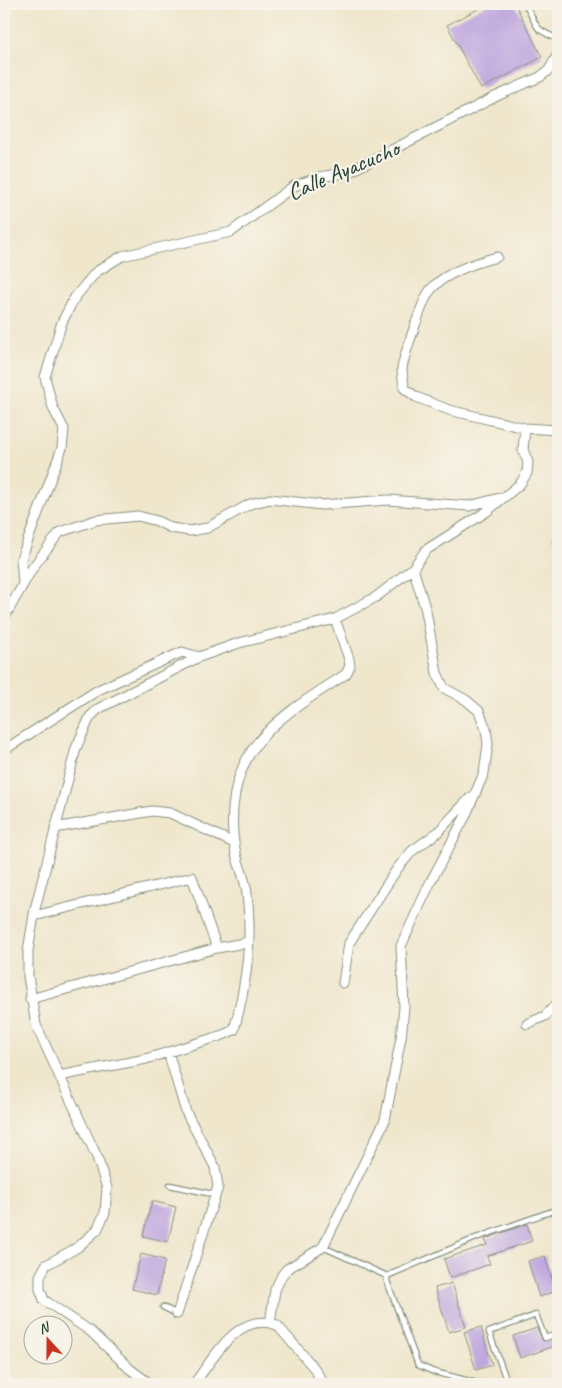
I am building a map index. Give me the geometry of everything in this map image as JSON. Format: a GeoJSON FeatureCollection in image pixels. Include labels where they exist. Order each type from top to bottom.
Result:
{"type":"FeatureCollection","features":[{"type":"Feature","properties":{"kind":"street","name":"Calle Ayacucho"},"geometry":{"type":"LineString","coordinates":[[23,584],[21,559],[62,448],[64,429],[52,408],[45,377],[62,322],[75,297],[96,272],[122,256],[231,232],[294,186],[320,177],[349,172],[496,96],[540,77],[549,70],[558,54]]}},
{"type":"Feature","properties":{"kind":"street"},"geometry":{"type":"LineString","coordinates":[[497,256],[475,262],[452,273],[429,291],[407,349],[402,369],[404,388],[416,397],[449,410],[525,428],[558,430]]}},
{"type":"Feature","properties":{"kind":"street"},"geometry":{"type":"LineString","coordinates":[[150,1384],[130,1370],[90,1331],[44,1300],[40,1289],[40,1276],[46,1265],[78,1247],[97,1230],[106,1213],[107,1188],[97,1158],[36,1025],[30,999],[28,951],[34,916],[76,748],[90,717],[98,709],[199,657],[239,643],[335,619],[376,597],[413,568],[426,550],[486,512],[520,484],[527,473],[528,462],[523,450],[525,428]]}},
{"type":"Feature","properties":{"kind":"street"},"geometry":{"type":"LineString","coordinates":[[4,618],[33,567],[60,532],[96,520],[138,516],[157,520],[171,528],[190,531],[207,528],[250,504],[270,499],[322,505],[388,500],[469,506],[503,497]]}},
{"type":"Feature","properties":{"kind":"street"},"geometry":{"type":"LineString","coordinates":[[270,1323],[273,1296],[282,1276],[288,1269],[323,1247],[385,1120],[402,1030],[404,1007],[401,946],[484,773],[488,744],[486,728],[479,711],[466,700],[444,688],[440,680],[437,673],[426,611],[413,568]]}},
{"type":"Feature","properties":{"kind":"street"},"geometry":{"type":"LineString","coordinates":[[59,1076],[168,1052],[234,1030],[241,1005],[250,942],[247,893],[234,843],[232,810],[236,784],[245,763],[259,741],[292,710],[346,674],[350,666],[335,619]]}},
{"type":"Feature","properties":{"kind":"street"},"geometry":{"type":"LineString","coordinates":[[4,750],[98,690],[182,652],[199,657]]}},
{"type":"Feature","properties":{"kind":"street"},"geometry":{"type":"LineString","coordinates":[[343,983],[349,943],[397,869],[412,850],[437,834],[476,792]]}},
{"type":"Feature","properties":{"kind":"street"},"geometry":{"type":"LineString","coordinates":[[56,828],[152,811],[170,812],[234,843]]}},
{"type":"Feature","properties":{"kind":"street"},"geometry":{"type":"LineString","coordinates":[[34,916],[192,877],[217,948]]}},
{"type":"Feature","properties":{"kind":"street"},"geometry":{"type":"LineString","coordinates":[[30,999],[217,948],[250,942]]}},
{"type":"Feature","properties":{"kind":"street"},"geometry":{"type":"LineString","coordinates":[[527,1024],[545,1016],[558,1004]]}},
{"type":"Feature","properties":{"kind":"street"},"geometry":{"type":"LineString","coordinates":[[168,1052],[186,1112],[215,1166],[217,1195],[177,1314]]}},
{"type":"Feature","properties":{"kind":"street"},"geometry":{"type":"LineString","coordinates":[[194,1384],[226,1340],[241,1328],[270,1323],[277,1325],[314,1368],[324,1384]]}},
{"type":"Feature","properties":{"kind":"lane"},"geometry":{"type":"LineString","coordinates":[[526,4],[536,26],[541,32],[558,39]]}},
{"type":"Feature","properties":{"kind":"lane"},"geometry":{"type":"LineString","coordinates":[[170,1185],[217,1195]]}},
{"type":"Feature","properties":{"kind":"lane"},"geometry":{"type":"LineString","coordinates":[[323,1247],[387,1276],[476,1238],[558,1209]]}},
{"type":"Feature","properties":{"kind":"lane"},"geometry":{"type":"LineString","coordinates":[[387,1276],[387,1281],[418,1365],[434,1372],[477,1383],[508,1382],[514,1384]]}},
{"type":"Feature","properties":{"kind":"lane"},"geometry":{"type":"LineString","coordinates":[[162,1307],[177,1314]]}},
{"type":"Feature","properties":{"kind":"lane"},"geometry":{"type":"LineString","coordinates":[[508,1382],[489,1332],[536,1315],[545,1338],[558,1334]]}},
{"type":"Feature","properties":{"kind":"building"},"geometry":{"type":"Polygon","coordinates":[[[488,4],[515,4],[542,57],[481,89],[447,25],[488,4]]]}},
{"type":"Feature","properties":{"kind":"building"},"geometry":{"type":"Polygon","coordinates":[[[152,1201],[176,1207],[168,1242],[143,1236],[152,1201]]]}},
{"type":"Feature","properties":{"kind":"building"},"geometry":{"type":"Polygon","coordinates":[[[527,1224],[532,1241],[487,1256],[490,1264],[450,1278],[444,1259],[487,1245],[485,1239],[527,1224]]]}},
{"type":"Feature","properties":{"kind":"building"},"geometry":{"type":"Polygon","coordinates":[[[141,1254],[165,1260],[157,1295],[132,1289],[141,1254]]]}},
{"type":"Feature","properties":{"kind":"building"},"geometry":{"type":"Polygon","coordinates":[[[545,1256],[556,1291],[539,1297],[528,1261],[545,1256]]]}},
{"type":"Feature","properties":{"kind":"building"},"geometry":{"type":"Polygon","coordinates":[[[452,1283],[466,1327],[449,1332],[435,1288],[452,1283]]]}},
{"type":"Feature","properties":{"kind":"building"},"geometry":{"type":"Polygon","coordinates":[[[481,1327],[492,1365],[476,1370],[464,1332],[481,1327]]]}},
{"type":"Feature","properties":{"kind":"building"},"geometry":{"type":"Polygon","coordinates":[[[537,1328],[543,1341],[557,1338],[558,1345],[520,1358],[513,1336],[537,1328]]]}}]}
